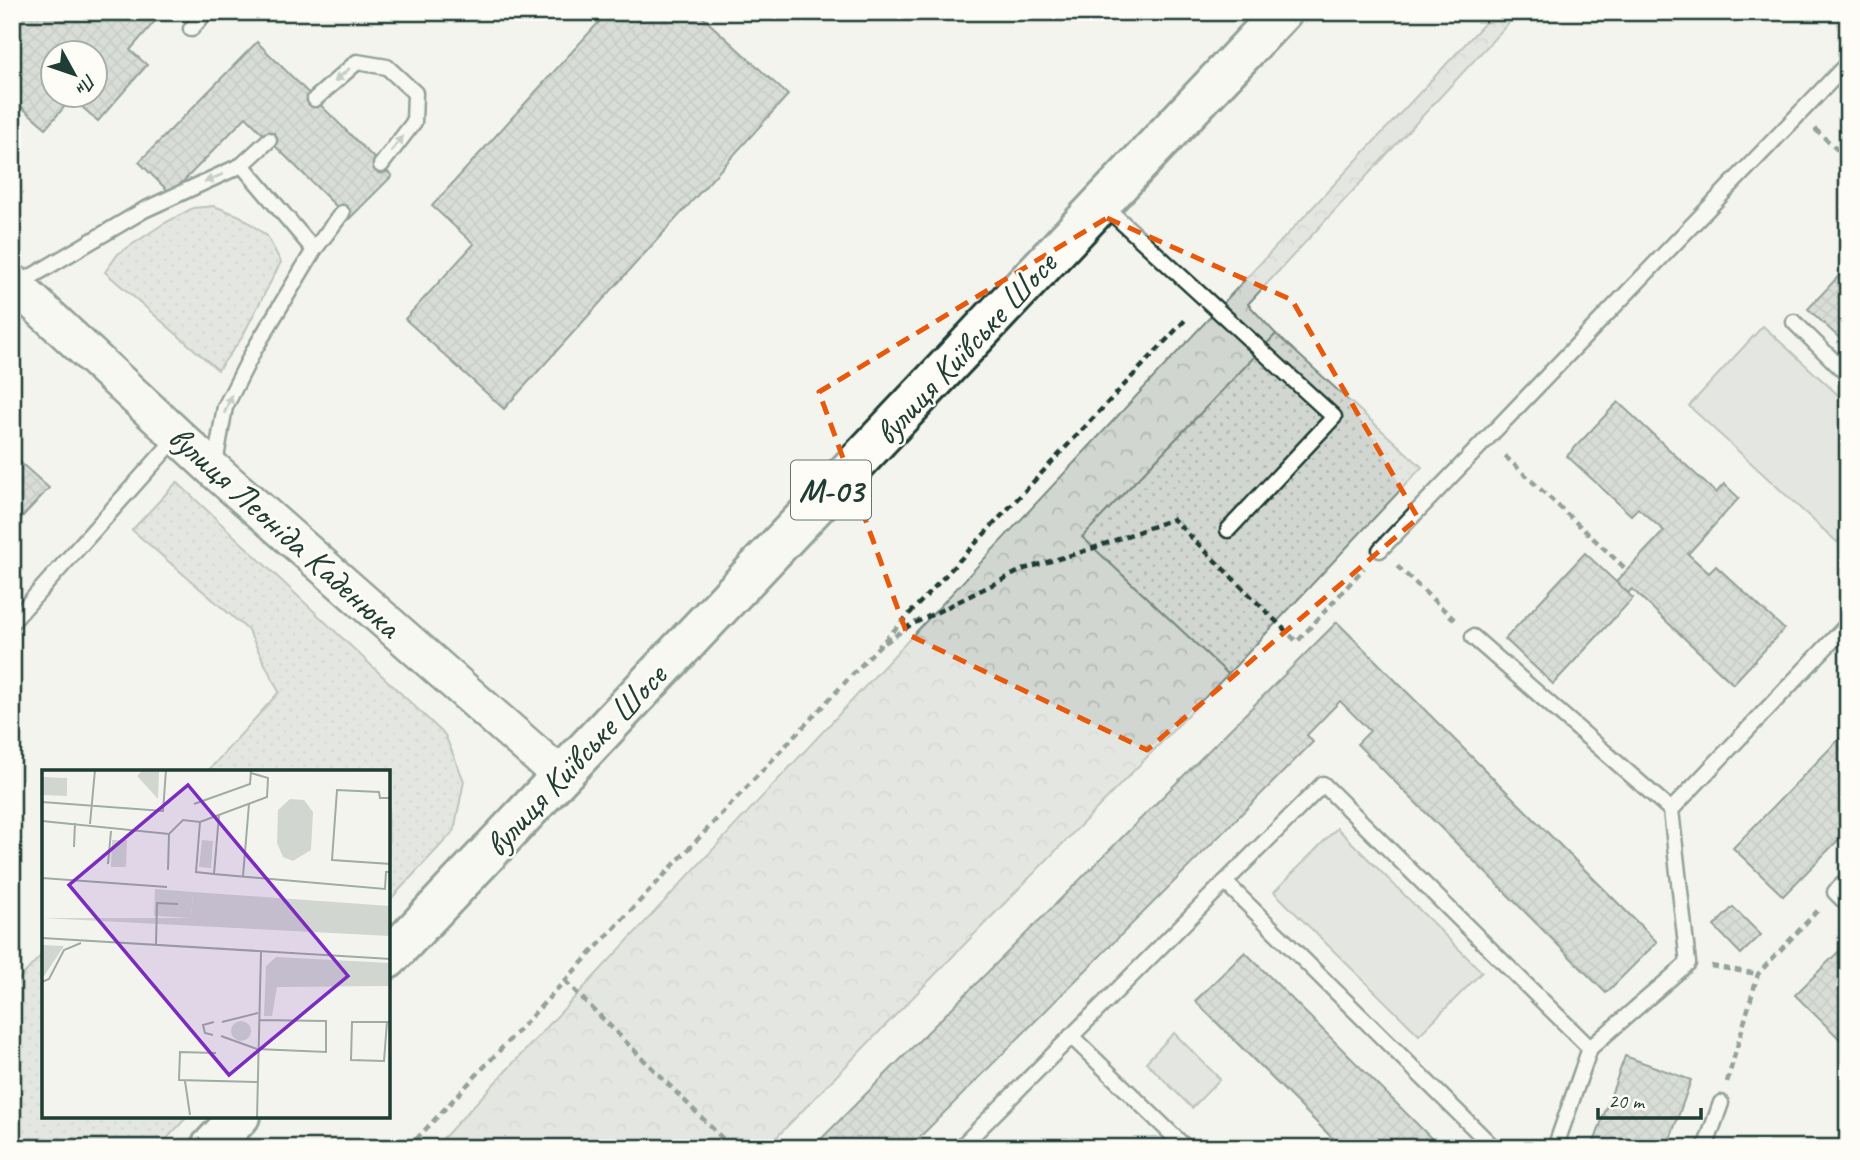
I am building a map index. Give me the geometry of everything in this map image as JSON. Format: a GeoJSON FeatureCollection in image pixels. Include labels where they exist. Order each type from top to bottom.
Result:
{"type":"FeatureCollection","features":[{"type":"Feature","properties":{"kind":"highway","name":"вулиця Київське Шосе"},"geometry":{"type":"LineString","coordinates":[[390,957],[1282,12]]}},
{"type":"Feature","properties":{"kind":"highway"},"geometry":{"type":"LineString","coordinates":[[210,1148],[238,1118]]}},
{"type":"Feature","properties":{"kind":"street","name":"вулиця Леоніда Каденюка"},"geometry":{"type":"LineString","coordinates":[[14,286],[214,470],[561,776]]}},
{"type":"Feature","properties":{"kind":"lane"},"geometry":{"type":"LineString","coordinates":[[191,29],[206,12]]}},
{"type":"Feature","properties":{"kind":"lane"},"geometry":{"type":"LineString","coordinates":[[315,99],[357,62],[387,67],[415,93],[414,122],[381,165]]}},
{"type":"Feature","properties":{"kind":"lane"},"geometry":{"type":"LineString","coordinates":[[1380,550],[1848,63]]}},
{"type":"Feature","properties":{"kind":"lane"},"geometry":{"type":"LineString","coordinates":[[14,286],[144,210],[242,165],[269,140]]}},
{"type":"Feature","properties":{"kind":"lane"},"geometry":{"type":"LineString","coordinates":[[242,165],[314,250]]}},
{"type":"Feature","properties":{"kind":"lane"},"geometry":{"type":"LineString","coordinates":[[1101,203],[1334,417],[1228,530]]}},
{"type":"Feature","properties":{"kind":"lane"},"geometry":{"type":"LineString","coordinates":[[214,470],[225,407],[254,350],[314,250],[342,213]]}},
{"type":"Feature","properties":{"kind":"lane"},"geometry":{"type":"LineString","coordinates":[[1794,322],[1848,375]]}},
{"type":"Feature","properties":{"kind":"lane"},"geometry":{"type":"LineString","coordinates":[[12,622],[177,436]]}},
{"type":"Feature","properties":{"kind":"lane"},"geometry":{"type":"LineString","coordinates":[[1671,810],[1848,624]]}},
{"type":"Feature","properties":{"kind":"lane"},"geometry":{"type":"LineString","coordinates":[[1473,638],[1671,810],[1688,963],[1590,1048],[1555,1148]]}},
{"type":"Feature","properties":{"kind":"lane"},"geometry":{"type":"LineString","coordinates":[[960,1148],[1323,784],[1590,1048]]}},
{"type":"Feature","properties":{"kind":"lane"},"geometry":{"type":"LineString","coordinates":[[1848,879],[1835,892],[1848,905]]}},
{"type":"Feature","properties":{"kind":"lane"},"geometry":{"type":"LineString","coordinates":[[1225,882],[1494,1148]]}},
{"type":"Feature","properties":{"kind":"lane"},"geometry":{"type":"LineString","coordinates":[[1071,1036],[1186,1148]]}},
{"type":"Feature","properties":{"kind":"lane"},"geometry":{"type":"LineString","coordinates":[[1705,1148],[1721,1103]]}},
{"type":"Feature","properties":{"kind":"path"},"geometry":{"type":"LineString","coordinates":[[1799,114],[1848,160]]}},
{"type":"Feature","properties":{"kind":"path"},"geometry":{"type":"LineString","coordinates":[[408,1148],[1205,299]]}},
{"type":"Feature","properties":{"kind":"path"},"geometry":{"type":"LineString","coordinates":[[1487,439],[1627,570]]}},
{"type":"Feature","properties":{"kind":"path"},"geometry":{"type":"LineString","coordinates":[[877,648],[909,626],[1024,569],[1088,550],[1174,519],[1297,642],[1380,550],[1473,638]]}},
{"type":"Feature","properties":{"kind":"path"},"geometry":{"type":"LineString","coordinates":[[1721,1103],[1758,974],[1835,892]]}},
{"type":"Feature","properties":{"kind":"path"},"geometry":{"type":"LineString","coordinates":[[1688,963],[1758,974]]}},
{"type":"Feature","properties":{"kind":"path"},"geometry":{"type":"LineString","coordinates":[[565,981],[732,1148]]}},
{"type":"Feature","properties":{"kind":"highlighted area"},"geometry":{"type":"Polygon","coordinates":[[[1107,218],[1292,300],[1418,518],[1147,750],[907,634],[819,392],[1107,218]]]}},
{"type":"Feature","properties":{"kind":"green space"},"geometry":{"type":"Polygon","coordinates":[[[1495,12],[1519,12],[1248,304],[1276,334],[1082,537],[1228,674],[766,1148],[434,1148],[1495,12]]]}},
{"type":"Feature","properties":{"kind":"green space"},"geometry":{"type":"Polygon","coordinates":[[[214,206],[240,216],[267,236],[281,262],[241,339],[218,370],[105,272],[118,254],[163,224],[193,208],[214,206]]]}},
{"type":"Feature","properties":{"kind":"green space"},"geometry":{"type":"Polygon","coordinates":[[[1763,326],[1848,404],[1848,530],[1837,542],[1689,406],[1763,326]]]}},
{"type":"Feature","properties":{"kind":"green space"},"geometry":{"type":"Polygon","coordinates":[[[1276,334],[1422,467],[1228,674],[1082,537],[1276,334]]]}},
{"type":"Feature","properties":{"kind":"green space"},"geometry":{"type":"Polygon","coordinates":[[[177,482],[445,735],[464,781],[454,831],[390,900],[390,770],[209,770],[279,692],[248,630],[132,530],[177,482]]]}},
{"type":"Feature","properties":{"kind":"green space"},"geometry":{"type":"Polygon","coordinates":[[[1337,828],[1482,972],[1419,1035],[1274,892],[1337,828]]]}},
{"type":"Feature","properties":{"kind":"green space"},"geometry":{"type":"Polygon","coordinates":[[[42,954],[42,1118],[186,1118],[158,1148],[12,1148],[12,987],[42,954]]]}},
{"type":"Feature","properties":{"kind":"green space"},"geometry":{"type":"Polygon","coordinates":[[[1174,1033],[1220,1079],[1192,1108],[1146,1062],[1174,1033]]]}},
{"type":"Feature","properties":{"kind":"building"},"geometry":{"type":"Polygon","coordinates":[[[12,12],[163,12],[130,50],[147,65],[98,121],[83,108],[108,108],[108,38],[38,38],[38,108],[63,108],[46,128],[12,99],[12,12]]]}},
{"type":"Feature","properties":{"kind":"building"},"geometry":{"type":"Polygon","coordinates":[[[608,12],[697,12],[788,95],[504,409],[405,319],[474,244],[432,206],[608,12]]]}},
{"type":"Feature","properties":{"kind":"building"},"geometry":{"type":"Polygon","coordinates":[[[257,42],[392,176],[349,219],[246,117],[171,194],[139,162],[257,42]]]}},
{"type":"Feature","properties":{"kind":"building"},"geometry":{"type":"Polygon","coordinates":[[[1848,266],[1848,346],[1808,309],[1848,266]]]}},
{"type":"Feature","properties":{"kind":"building"},"geometry":{"type":"Polygon","coordinates":[[[1618,402],[1716,493],[1724,484],[1739,498],[1688,554],[1709,573],[1716,566],[1784,629],[1733,684],[1632,589],[1628,593],[1616,582],[1664,531],[1638,508],[1631,515],[1567,456],[1618,402]]]}},
{"type":"Feature","properties":{"kind":"building"},"geometry":{"type":"Polygon","coordinates":[[[12,455],[49,488],[12,528],[12,455]]]}},
{"type":"Feature","properties":{"kind":"building"},"geometry":{"type":"Polygon","coordinates":[[[1585,553],[1633,598],[1553,684],[1505,639],[1585,553]]]}},
{"type":"Feature","properties":{"kind":"building"},"geometry":{"type":"Polygon","coordinates":[[[1337,622],[1657,942],[1606,993],[1357,744],[1370,731],[1340,701],[1307,735],[1313,742],[909,1148],[812,1148],[1337,622]]]}},
{"type":"Feature","properties":{"kind":"building"},"geometry":{"type":"Polygon","coordinates":[[[1848,730],[1848,830],[1783,896],[1733,848],[1848,730]]]}},
{"type":"Feature","properties":{"kind":"building"},"geometry":{"type":"Polygon","coordinates":[[[1733,907],[1761,935],[1741,954],[1714,926],[1733,907]]]}},
{"type":"Feature","properties":{"kind":"building"},"geometry":{"type":"Polygon","coordinates":[[[1843,947],[1848,951],[1848,1047],[1795,995],[1843,947]]]}},
{"type":"Feature","properties":{"kind":"building"},"geometry":{"type":"Polygon","coordinates":[[[1245,952],[1441,1148],[1342,1148],[1195,1001],[1245,952]]]}},
{"type":"Feature","properties":{"kind":"building"},"geometry":{"type":"Polygon","coordinates":[[[1625,1056],[1691,1080],[1667,1148],[1592,1148],[1625,1056]]]}}]}
